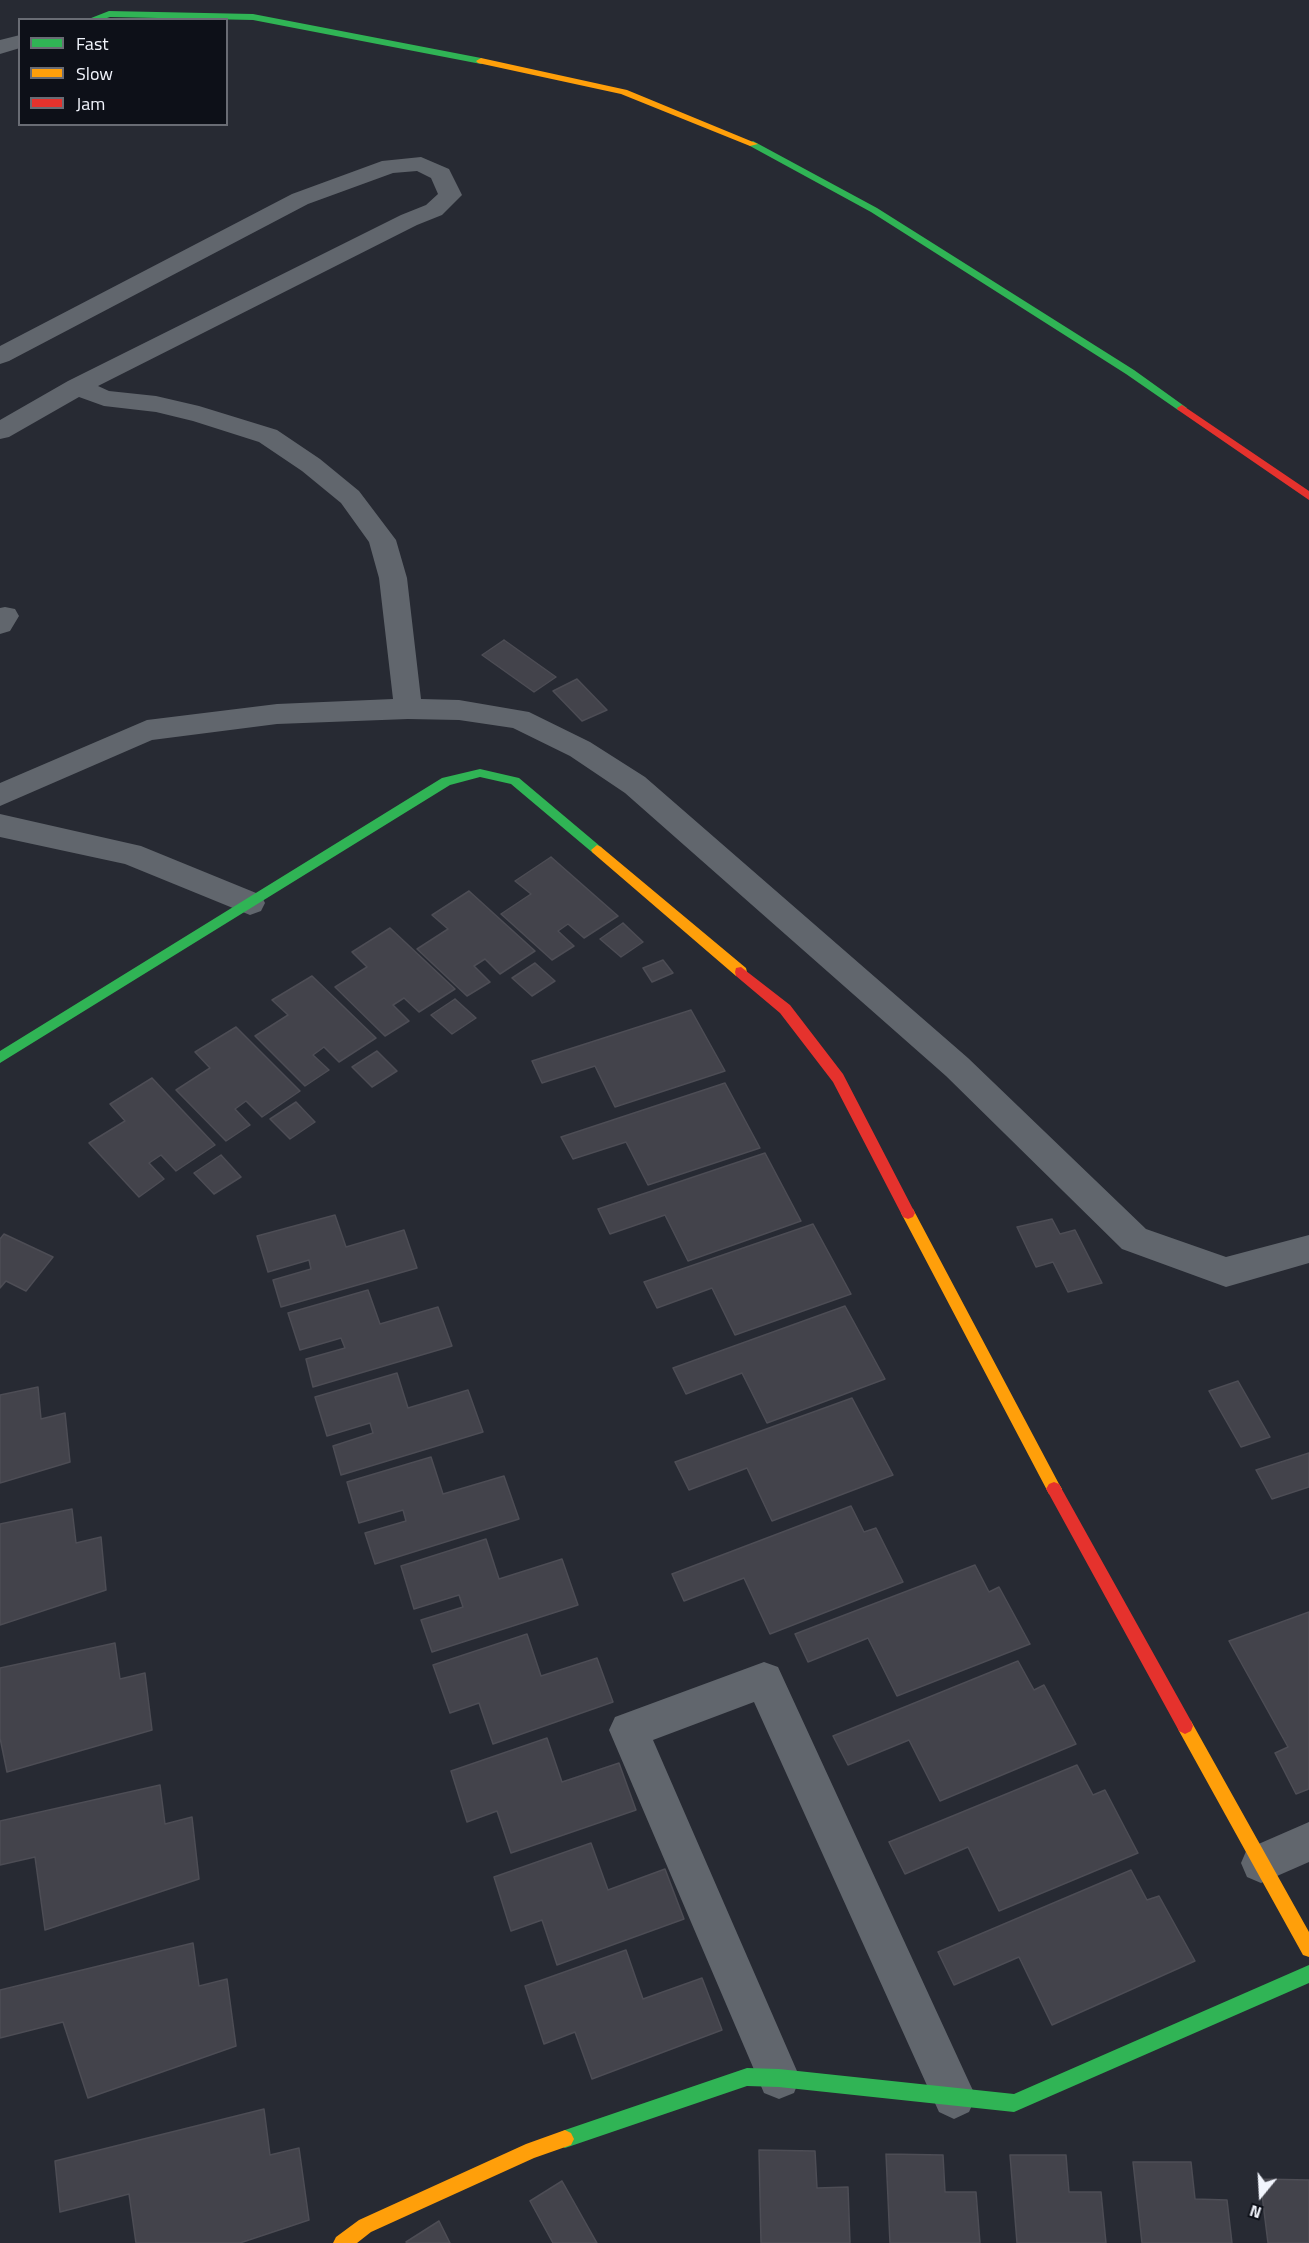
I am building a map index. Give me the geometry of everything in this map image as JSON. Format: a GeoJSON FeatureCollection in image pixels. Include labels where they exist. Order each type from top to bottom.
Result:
{"type":"FeatureCollection","features":[{"type":"Feature","properties":{"kind":"street"},"geometry":{"type":"LineString","coordinates":[[97,18],[110,14],[265,19],[405,45],[624,92],[741,137],[874,210],[1111,359],[1309,496]]}},
{"type":"Feature","properties":{"kind":"street"},"geometry":{"type":"LineString","coordinates":[[0,47],[18,42]]}},
{"type":"Feature","properties":{"kind":"street"},"geometry":{"type":"LineString","coordinates":[[0,357],[300,200],[390,166],[421,164],[441,174],[450,195],[434,210],[409,220],[77,387],[0,431]]}},
{"type":"Feature","properties":{"kind":"street"},"geometry":{"type":"LineString","coordinates":[[77,387],[104,398],[156,404],[199,414],[268,436],[311,465],[350,497],[382,540],[390,568],[408,709]]}},
{"type":"Feature","properties":{"kind":"street"},"geometry":{"type":"LineString","coordinates":[[0,795],[147,730],[277,714],[408,709],[459,710],[519,719],[580,749],[635,785],[957,1067],[1134,1239],[1226,1272],[1309,1249]]}},
{"type":"Feature","properties":{"kind":"street"},"geometry":{"type":"LineString","coordinates":[[0,1058],[446,781],[480,773],[515,781],[785,1010],[838,1078],[1030,1446],[1309,1949]]}},
{"type":"Feature","properties":{"kind":"street"},"geometry":{"type":"LineString","coordinates":[[0,825],[9,829],[130,854],[250,903]]}},
{"type":"Feature","properties":{"kind":"street"},"geometry":{"type":"LineString","coordinates":[[779,2078],[629,1730],[764,1680],[954,2097]]}},
{"type":"Feature","properties":{"kind":"street"},"geometry":{"type":"LineString","coordinates":[[1261,1863],[1309,1842]]}},
{"type":"Feature","properties":{"kind":"street"},"geometry":{"type":"LineString","coordinates":[[342,2243],[365,2226],[531,2150],[747,2077],[779,2078],[1014,2103],[1309,1974]]}},
{"type":"Feature","properties":{"kind":"building"},"geometry":{"type":"Polygon","coordinates":[[[504,640],[556,677],[534,692],[482,655],[504,640]]]}},
{"type":"Feature","properties":{"kind":"building"},"geometry":{"type":"Polygon","coordinates":[[[577,679],[607,710],[582,721],[553,691],[577,679]]]}},
{"type":"Feature","properties":{"kind":"building"},"geometry":{"type":"Polygon","coordinates":[[[551,857],[618,916],[584,938],[568,924],[558,931],[574,946],[552,960],[501,914],[531,894],[515,881],[551,857]]]}},
{"type":"Feature","properties":{"kind":"building"},"geometry":{"type":"Polygon","coordinates":[[[469,891],[535,951],[500,974],[485,959],[474,966],[490,982],[467,996],[417,949],[448,929],[432,915],[469,891]]]}},
{"type":"Feature","properties":{"kind":"building"},"geometry":{"type":"Polygon","coordinates":[[[623,923],[643,942],[621,957],[600,939],[623,923]]]}},
{"type":"Feature","properties":{"kind":"building"},"geometry":{"type":"Polygon","coordinates":[[[390,928],[455,989],[419,1012],[404,998],[393,1005],[409,1021],[385,1036],[335,987],[367,967],[352,952],[390,928]]]}},
{"type":"Feature","properties":{"kind":"building"},"geometry":{"type":"Polygon","coordinates":[[[663,960],[673,973],[652,982],[643,968],[663,960]]]}},
{"type":"Feature","properties":{"kind":"building"},"geometry":{"type":"Polygon","coordinates":[[[535,963],[555,981],[532,996],[512,978],[535,963]]]}},
{"type":"Feature","properties":{"kind":"building"},"geometry":{"type":"Polygon","coordinates":[[[312,976],[376,1038],[339,1062],[324,1047],[313,1055],[329,1070],[305,1086],[255,1036],[288,1015],[272,1000],[312,976]]]}},
{"type":"Feature","properties":{"kind":"building"},"geometry":{"type":"Polygon","coordinates":[[[455,999],[476,1018],[452,1034],[431,1015],[455,999]]]}},
{"type":"Feature","properties":{"kind":"building"},"geometry":{"type":"Polygon","coordinates":[[[691,1010],[725,1071],[615,1107],[595,1066],[542,1083],[532,1061],[691,1010]]]}},
{"type":"Feature","properties":{"kind":"building"},"geometry":{"type":"Polygon","coordinates":[[[236,1027],[300,1091],[262,1117],[246,1101],[235,1109],[250,1125],[226,1141],[176,1090],[210,1068],[195,1052],[236,1027]]]}},
{"type":"Feature","properties":{"kind":"building"},"geometry":{"type":"Polygon","coordinates":[[[377,1051],[397,1071],[372,1087],[352,1067],[377,1051]]]}},
{"type":"Feature","properties":{"kind":"building"},"geometry":{"type":"Polygon","coordinates":[[[152,1078],[215,1145],[176,1171],[161,1155],[149,1163],[164,1179],[139,1197],[89,1143],[125,1121],[110,1104],[152,1078]]]}},
{"type":"Feature","properties":{"kind":"building"},"geometry":{"type":"Polygon","coordinates":[[[725,1083],[760,1148],[648,1185],[626,1142],[573,1159],[561,1137],[725,1083]]]}},
{"type":"Feature","properties":{"kind":"building"},"geometry":{"type":"Polygon","coordinates":[[[296,1102],[315,1122],[290,1139],[270,1119],[296,1102]]]}},
{"type":"Feature","properties":{"kind":"building"},"geometry":{"type":"Polygon","coordinates":[[[765,1153],[801,1221],[688,1261],[665,1215],[610,1234],[598,1209],[765,1153]]]}},
{"type":"Feature","properties":{"kind":"building"},"geometry":{"type":"Polygon","coordinates":[[[221,1155],[241,1177],[214,1194],[194,1173],[221,1155]]]}},
{"type":"Feature","properties":{"kind":"building"},"geometry":{"type":"Polygon","coordinates":[[[335,1215],[346,1247],[404,1230],[417,1268],[281,1307],[273,1280],[311,1269],[309,1260],[268,1272],[257,1236],[335,1215]]]}},
{"type":"Feature","properties":{"kind":"building"},"geometry":{"type":"Polygon","coordinates":[[[1052,1219],[1060,1234],[1075,1230],[1102,1283],[1068,1292],[1053,1262],[1036,1267],[1017,1227],[1052,1219]]]}},
{"type":"Feature","properties":{"kind":"building"},"geometry":{"type":"Polygon","coordinates":[[[813,1224],[851,1294],[735,1335],[712,1288],[657,1308],[644,1282],[813,1224]]]}},
{"type":"Feature","properties":{"kind":"building"},"geometry":{"type":"Polygon","coordinates":[[[4,1234],[53,1257],[26,1291],[6,1281],[0,1288],[0,1239],[4,1234]]]}},
{"type":"Feature","properties":{"kind":"building"},"geometry":{"type":"Polygon","coordinates":[[[368,1290],[380,1324],[438,1307],[452,1346],[313,1387],[306,1359],[345,1348],[341,1338],[300,1350],[288,1313],[368,1290]]]}},
{"type":"Feature","properties":{"kind":"building"},"geometry":{"type":"Polygon","coordinates":[[[845,1306],[885,1379],[767,1423],[742,1373],[686,1394],[673,1368],[845,1306]]]}},
{"type":"Feature","properties":{"kind":"building"},"geometry":{"type":"Polygon","coordinates":[[[397,1373],[408,1408],[468,1390],[483,1432],[341,1475],[333,1446],[373,1433],[370,1423],[327,1436],[315,1397],[397,1373]]]}},
{"type":"Feature","properties":{"kind":"building"},"geometry":{"type":"Polygon","coordinates":[[[1238,1381],[1270,1437],[1241,1447],[1209,1391],[1238,1381]]]}},
{"type":"Feature","properties":{"kind":"building"},"geometry":{"type":"Polygon","coordinates":[[[38,1387],[41,1419],[65,1413],[70,1462],[0,1483],[0,1395],[38,1387]]]}},
{"type":"Feature","properties":{"kind":"building"},"geometry":{"type":"Polygon","coordinates":[[[852,1398],[893,1475],[772,1521],[747,1468],[689,1490],[675,1462],[852,1398]]]}},
{"type":"Feature","properties":{"kind":"building"},"geometry":{"type":"Polygon","coordinates":[[[1309,1453],[1309,1487],[1272,1499],[1256,1470],[1309,1453]]]}},
{"type":"Feature","properties":{"kind":"building"},"geometry":{"type":"Polygon","coordinates":[[[431,1457],[443,1494],[504,1476],[519,1519],[375,1564],[365,1533],[406,1521],[403,1510],[359,1523],[347,1482],[431,1457]]]}},
{"type":"Feature","properties":{"kind":"building"},"geometry":{"type":"Polygon","coordinates":[[[851,1506],[864,1532],[876,1528],[903,1582],[770,1634],[744,1578],[684,1601],[672,1574],[851,1506]]]}},
{"type":"Feature","properties":{"kind":"building"},"geometry":{"type":"Polygon","coordinates":[[[72,1509],[76,1543],[101,1537],[106,1590],[0,1625],[0,1524],[72,1509]]]}},
{"type":"Feature","properties":{"kind":"building"},"geometry":{"type":"Polygon","coordinates":[[[486,1539],[499,1579],[562,1559],[578,1605],[432,1652],[421,1620],[463,1607],[459,1595],[414,1609],[401,1566],[486,1539]]]}},
{"type":"Feature","properties":{"kind":"building"},"geometry":{"type":"Polygon","coordinates":[[[975,1565],[989,1592],[999,1587],[1030,1644],[897,1696],[868,1638],[808,1662],[795,1634],[975,1565]]]}},
{"type":"Feature","properties":{"kind":"building"},"geometry":{"type":"Polygon","coordinates":[[[1309,1612],[1309,1789],[1296,1794],[1275,1753],[1288,1747],[1229,1641],[1309,1612]]]}},
{"type":"Feature","properties":{"kind":"building"},"geometry":{"type":"Polygon","coordinates":[[[527,1634],[541,1676],[597,1658],[613,1702],[493,1744],[479,1703],[450,1713],[433,1665],[527,1634]]]}},
{"type":"Feature","properties":{"kind":"building"},"geometry":{"type":"Polygon","coordinates":[[[115,1643],[120,1679],[145,1673],[152,1730],[7,1772],[0,1738],[0,1668],[115,1643]]]}},
{"type":"Feature","properties":{"kind":"building"},"geometry":{"type":"Polygon","coordinates":[[[1018,1661],[1034,1690],[1044,1685],[1076,1744],[940,1801],[909,1740],[848,1765],[833,1736],[1018,1661]]]}},
{"type":"Feature","properties":{"kind":"building"},"geometry":{"type":"Polygon","coordinates":[[[547,1738],[562,1782],[619,1763],[636,1810],[511,1853],[497,1811],[467,1822],[451,1771],[547,1738]]]}},
{"type":"Feature","properties":{"kind":"building"},"geometry":{"type":"Polygon","coordinates":[[[1077,1765],[1093,1795],[1105,1790],[1138,1853],[999,1911],[968,1847],[905,1874],[889,1842],[1077,1765]]]}},
{"type":"Feature","properties":{"kind":"building"},"geometry":{"type":"Polygon","coordinates":[[[160,1785],[165,1824],[192,1817],[199,1879],[45,1930],[35,1857],[0,1865],[0,1821],[160,1785]]]}},
{"type":"Feature","properties":{"kind":"building"},"geometry":{"type":"Polygon","coordinates":[[[591,1843],[608,1890],[665,1869],[684,1919],[557,1965],[542,1920],[511,1931],[494,1877],[591,1843]]]}},
{"type":"Feature","properties":{"kind":"building"},"geometry":{"type":"Polygon","coordinates":[[[1131,1870],[1147,1900],[1159,1896],[1195,1961],[1052,2025],[1019,1957],[954,1985],[938,1952],[1131,1870]]]}},
{"type":"Feature","properties":{"kind":"building"},"geometry":{"type":"Polygon","coordinates":[[[193,1943],[199,1986],[227,1979],[236,2046],[88,2098],[63,2022],[0,2038],[0,1990],[193,1943]]]}},
{"type":"Feature","properties":{"kind":"building"},"geometry":{"type":"Polygon","coordinates":[[[626,1950],[643,1999],[702,1978],[722,2030],[592,2079],[575,2032],[544,2044],[525,1986],[626,1950]]]}},
{"type":"Feature","properties":{"kind":"building"},"geometry":{"type":"Polygon","coordinates":[[[264,2109],[270,2155],[299,2148],[309,2220],[240,2243],[136,2243],[129,2194],[60,2212],[55,2161],[264,2109]]]}},
{"type":"Feature","properties":{"kind":"building"},"geometry":{"type":"Polygon","coordinates":[[[759,2150],[815,2151],[817,2188],[848,2187],[850,2243],[761,2243],[759,2150]]]}},
{"type":"Feature","properties":{"kind":"building"},"geometry":{"type":"Polygon","coordinates":[[[886,2154],[943,2155],[945,2192],[976,2192],[980,2243],[890,2243],[886,2154]]]}},
{"type":"Feature","properties":{"kind":"building"},"geometry":{"type":"Polygon","coordinates":[[[1010,2155],[1066,2155],[1069,2192],[1101,2192],[1106,2243],[1017,2243],[1010,2155]]]}},
{"type":"Feature","properties":{"kind":"building"},"geometry":{"type":"Polygon","coordinates":[[[1133,2162],[1191,2162],[1195,2199],[1227,2200],[1232,2243],[1142,2243],[1133,2162]]]}},
{"type":"Feature","properties":{"kind":"building"},"geometry":{"type":"Polygon","coordinates":[[[1260,2179],[1309,2180],[1309,2243],[1268,2243],[1260,2179]]]}},
{"type":"Feature","properties":{"kind":"building"},"geometry":{"type":"Polygon","coordinates":[[[562,2181],[597,2243],[553,2243],[530,2201],[562,2181]]]}},
{"type":"Feature","properties":{"kind":"building"},"geometry":{"type":"Polygon","coordinates":[[[439,2221],[450,2243],[406,2242],[439,2221]]]}},
{"type":"Feature","properties":{"kind":"traffic: fast"},"geometry":{"type":"LineString","coordinates":[[96,18],[109,14],[253,17],[481,61]]}},
{"type":"Feature","properties":{"kind":"traffic: fast"},"geometry":{"type":"LineString","coordinates":[[753,144],[874,210],[1130,372],[1182,408]]}},
{"type":"Feature","properties":{"kind":"traffic: fast"},"geometry":{"type":"LineString","coordinates":[[0,1058],[446,781],[480,773],[515,781],[597,850]]}},
{"type":"Feature","properties":{"kind":"traffic: fast"},"geometry":{"type":"LineString","coordinates":[[565,2139],[747,2077],[779,2078],[1014,2103],[1309,1974]]}},
{"type":"Feature","properties":{"kind":"traffic: slow"},"geometry":{"type":"LineString","coordinates":[[481,61],[624,92],[753,144]]}},
{"type":"Feature","properties":{"kind":"traffic: slow"},"geometry":{"type":"LineString","coordinates":[[597,850],[741,972]]}},
{"type":"Feature","properties":{"kind":"traffic: slow"},"geometry":{"type":"LineString","coordinates":[[908,1213],[1054,1489]]}},
{"type":"Feature","properties":{"kind":"traffic: slow"},"geometry":{"type":"LineString","coordinates":[[1185,1726],[1309,1949]]}},
{"type":"Feature","properties":{"kind":"traffic: slow"},"geometry":{"type":"LineString","coordinates":[[342,2243],[365,2226],[532,2150],[565,2139]]}},
{"type":"Feature","properties":{"kind":"traffic: jam"},"geometry":{"type":"LineString","coordinates":[[1182,408],[1309,496]]}},
{"type":"Feature","properties":{"kind":"traffic: jam"},"geometry":{"type":"LineString","coordinates":[[741,972],[785,1009],[838,1078],[908,1213]]}},
{"type":"Feature","properties":{"kind":"traffic: jam"},"geometry":{"type":"LineString","coordinates":[[1054,1489],[1185,1726]]}}]}
